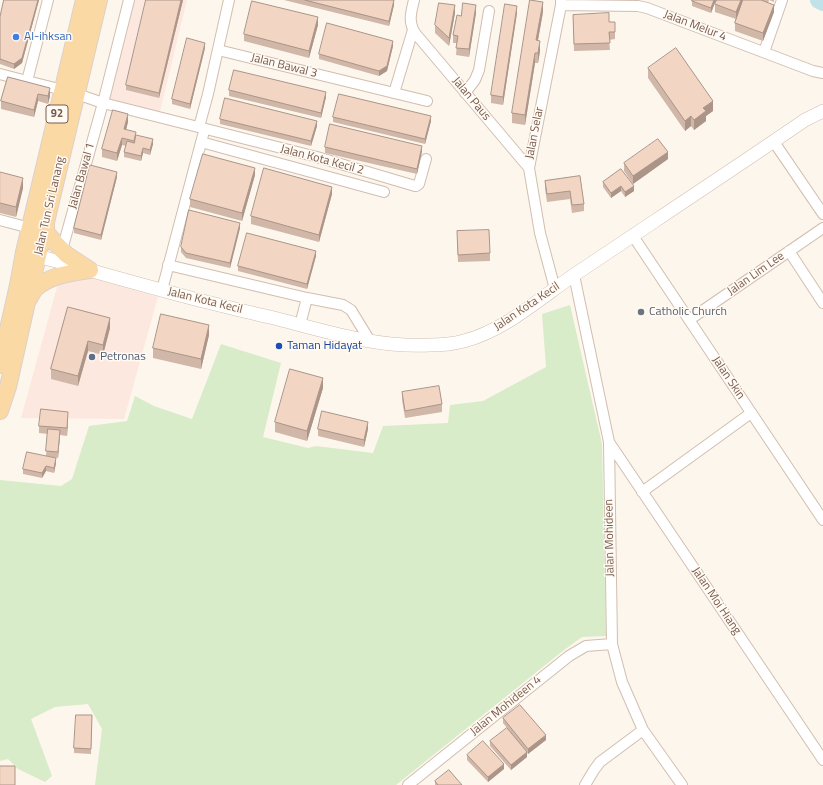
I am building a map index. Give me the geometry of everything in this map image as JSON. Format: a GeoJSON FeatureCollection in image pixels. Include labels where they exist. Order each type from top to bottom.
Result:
{"type":"FeatureCollection","features":[{"type":"Feature","properties":{"kind":"main road","name":"Jalan Tun Sri Lanang"},"geometry":{"type":"LineString","coordinates":[[0,365],[18,285],[46,221],[70,92],[84,0]]}},
{"type":"Feature","properties":{"kind":"main road","name":"Jalan Tun Sri Lanang"},"geometry":{"type":"LineString","coordinates":[[0,411],[8,387],[27,302],[31,254],[30,228],[99,0]]}},
{"type":"Feature","properties":{"kind":"main road"},"geometry":{"type":"LineString","coordinates":[[46,221],[46,232],[55,244],[67,255],[90,270]]}},
{"type":"Feature","properties":{"kind":"main road"},"geometry":{"type":"LineString","coordinates":[[27,302],[36,289],[45,282],[63,274],[90,270]]}},
{"type":"Feature","properties":{"kind":"street"},"geometry":{"type":"LineString","coordinates":[[26,81],[48,0]]}},
{"type":"Feature","properties":{"kind":"street","name":"Jalan Bawal 1"},"geometry":{"type":"LineString","coordinates":[[62,250],[103,103],[129,0]]}},
{"type":"Feature","properties":{"kind":"street"},"geometry":{"type":"LineString","coordinates":[[162,290],[201,142],[202,128],[229,0]]}},
{"type":"Feature","properties":{"kind":"street"},"geometry":{"type":"LineString","coordinates":[[394,93],[413,30],[410,18],[414,0]]}},
{"type":"Feature","properties":{"kind":"street"},"geometry":{"type":"LineString","coordinates":[[764,52],[782,0]]}},
{"type":"Feature","properties":{"kind":"street","name":"Jalan Melur 4"},"geometry":{"type":"LineString","coordinates":[[561,2],[638,6],[647,8],[813,71],[823,73]]}},
{"type":"Feature","properties":{"kind":"street","name":"Jalan Selar"},"geometry":{"type":"LineString","coordinates":[[555,289],[540,233],[528,168],[561,2]]}},
{"type":"Feature","properties":{"kind":"street"},"geometry":{"type":"LineString","coordinates":[[465,92],[475,80],[479,70],[489,11]]}},
{"type":"Feature","properties":{"kind":"street","name":"Jalan Paus"},"geometry":{"type":"LineString","coordinates":[[413,30],[528,168]]}},
{"type":"Feature","properties":{"kind":"street","name":"Jalan Bawal 3"},"geometry":{"type":"LineString","coordinates":[[218,50],[427,101]]}},
{"type":"Feature","properties":{"kind":"street"},"geometry":{"type":"LineString","coordinates":[[0,74],[70,92],[103,103],[202,128]]}},
{"type":"Feature","properties":{"kind":"street","name":"Jalan Kota Kecil"},"geometry":{"type":"LineString","coordinates":[[31,254],[190,298],[370,341],[422,346],[445,345],[462,342],[494,330],[510,320],[574,275],[805,120],[823,111]]}},
{"type":"Feature","properties":{"kind":"street","name":"Jalan Kota Kecil 2"},"geometry":{"type":"LineString","coordinates":[[202,128],[317,157],[415,186],[419,184],[426,159]]}},
{"type":"Feature","properties":{"kind":"street"},"geometry":{"type":"LineString","coordinates":[[201,142],[384,192]]}},
{"type":"Feature","properties":{"kind":"street"},"geometry":{"type":"LineString","coordinates":[[774,142],[823,214]]}},
{"type":"Feature","properties":{"kind":"street"},"geometry":{"type":"LineString","coordinates":[[0,220],[30,228]]}},
{"type":"Feature","properties":{"kind":"street","name":"Jalan Lim Lee"},"geometry":{"type":"LineString","coordinates":[[689,320],[823,228]]}},
{"type":"Feature","properties":{"kind":"street","name":"Jalan Skin"},"geometry":{"type":"LineString","coordinates":[[633,236],[823,519]]}},
{"type":"Feature","properties":{"kind":"street"},"geometry":{"type":"LineString","coordinates":[[789,251],[823,303]]}},
{"type":"Feature","properties":{"kind":"street"},"geometry":{"type":"LineString","coordinates":[[168,265],[343,305],[351,310],[370,341]]}},
{"type":"Feature","properties":{"kind":"street","name":"Jalan Mohideen"},"geometry":{"type":"LineString","coordinates":[[574,275],[609,442],[612,644],[622,682],[643,730],[682,785]]}},
{"type":"Feature","properties":{"kind":"street"},"geometry":{"type":"LineString","coordinates":[[300,325],[307,298]]}},
{"type":"Feature","properties":{"kind":"street"},"geometry":{"type":"LineString","coordinates":[[642,492],[751,413]]}},
{"type":"Feature","properties":{"kind":"street","name":"Jalan Moi Hiang"},"geometry":{"type":"LineString","coordinates":[[609,442],[823,760]]}},
{"type":"Feature","properties":{"kind":"street","name":"Jalan Mohideen 4"},"geometry":{"type":"LineString","coordinates":[[408,785],[569,656],[586,646],[612,644]]}},
{"type":"Feature","properties":{"kind":"street"},"geometry":{"type":"LineString","coordinates":[[585,785],[600,762],[643,730]]}},
{"type":"Feature","properties":{"kind":"shaded area"},"geometry":{"type":"Polygon","coordinates":[[[125,0],[187,0],[158,120],[98,106],[125,0]]]}},
{"type":"Feature","properties":{"kind":"shaded area"},"geometry":{"type":"Polygon","coordinates":[[[92,278],[158,297],[124,419],[21,418],[59,280],[92,278]]]}},
{"type":"Feature","properties":{"kind":"green space"},"geometry":{"type":"Polygon","coordinates":[[[570,305],[602,444],[606,636],[582,637],[396,785],[95,785],[102,729],[88,704],[55,707],[31,719],[52,776],[45,782],[18,769],[8,759],[0,761],[0,480],[61,486],[72,479],[89,426],[127,421],[135,396],[154,406],[192,419],[221,344],[281,363],[263,437],[308,448],[316,446],[373,453],[383,426],[448,423],[450,405],[483,401],[546,367],[542,314],[570,305]]]}},
{"type":"Feature","properties":{"kind":"building"},"geometry":{"type":"Polygon","coordinates":[[[4,0],[38,0],[22,58],[14,64],[0,59],[0,17],[4,0]]]}},
{"type":"Feature","properties":{"kind":"building"},"geometry":{"type":"Polygon","coordinates":[[[146,0],[181,0],[159,93],[126,85],[146,0]]]}},
{"type":"Feature","properties":{"kind":"building"},"geometry":{"type":"Polygon","coordinates":[[[305,0],[394,0],[389,21],[305,0]]]}},
{"type":"Feature","properties":{"kind":"building"},"geometry":{"type":"Polygon","coordinates":[[[530,0],[543,2],[536,40],[540,41],[538,53],[535,53],[525,115],[512,113],[530,0]]]}},
{"type":"Feature","properties":{"kind":"building"},"geometry":{"type":"Polygon","coordinates":[[[692,0],[714,0],[711,8],[692,0]]]}},
{"type":"Feature","properties":{"kind":"building"},"geometry":{"type":"Polygon","coordinates":[[[717,0],[741,0],[736,12],[715,4],[717,0]]]}},
{"type":"Feature","properties":{"kind":"building"},"geometry":{"type":"Polygon","coordinates":[[[743,0],[761,0],[774,5],[763,33],[735,23],[743,0]]]}},
{"type":"Feature","properties":{"kind":"building"},"geometry":{"type":"Polygon","coordinates":[[[252,1],[318,17],[309,51],[244,34],[252,1]]]}},
{"type":"Feature","properties":{"kind":"building"},"geometry":{"type":"Polygon","coordinates":[[[439,3],[455,5],[449,38],[435,25],[439,3]]]}},
{"type":"Feature","properties":{"kind":"building"},"geometry":{"type":"Polygon","coordinates":[[[463,3],[476,5],[469,49],[456,48],[458,36],[453,35],[457,15],[461,16],[463,3]]]}},
{"type":"Feature","properties":{"kind":"building"},"geometry":{"type":"Polygon","coordinates":[[[505,4],[517,6],[503,97],[491,95],[505,4]]]}},
{"type":"Feature","properties":{"kind":"building"},"geometry":{"type":"Polygon","coordinates":[[[609,13],[609,22],[615,22],[615,32],[609,32],[610,43],[574,44],[573,15],[609,13]]]}},
{"type":"Feature","properties":{"kind":"building"},"geometry":{"type":"Polygon","coordinates":[[[327,23],[393,41],[387,66],[379,71],[319,54],[327,23]]]}},
{"type":"Feature","properties":{"kind":"building"},"geometry":{"type":"Polygon","coordinates":[[[187,38],[205,43],[190,104],[172,99],[187,38]]]}},
{"type":"Feature","properties":{"kind":"building"},"geometry":{"type":"Polygon","coordinates":[[[676,48],[713,101],[703,108],[706,111],[694,120],[691,116],[685,121],[648,68],[676,48]]]}},
{"type":"Feature","properties":{"kind":"building"},"geometry":{"type":"Polygon","coordinates":[[[234,70],[326,92],[321,113],[229,90],[234,70]]]}},
{"type":"Feature","properties":{"kind":"building"},"geometry":{"type":"Polygon","coordinates":[[[8,77],[50,88],[48,96],[38,94],[34,110],[1,101],[8,77]]]}},
{"type":"Feature","properties":{"kind":"building"},"geometry":{"type":"Polygon","coordinates":[[[339,94],[431,116],[425,139],[333,117],[339,94]]]}},
{"type":"Feature","properties":{"kind":"building"},"geometry":{"type":"Polygon","coordinates":[[[225,98],[317,121],[311,141],[220,119],[225,98]]]}},
{"type":"Feature","properties":{"kind":"building"},"geometry":{"type":"Polygon","coordinates":[[[113,110],[128,114],[124,129],[136,132],[134,141],[122,138],[117,153],[102,149],[113,110]]]}},
{"type":"Feature","properties":{"kind":"building"},"geometry":{"type":"Polygon","coordinates":[[[330,124],[422,146],[417,169],[325,147],[330,124]]]}},
{"type":"Feature","properties":{"kind":"building"},"geometry":{"type":"Polygon","coordinates":[[[136,135],[153,139],[150,150],[143,148],[141,156],[124,152],[127,141],[134,143],[136,135]]]}},
{"type":"Feature","properties":{"kind":"building"},"geometry":{"type":"Polygon","coordinates":[[[658,139],[668,152],[633,176],[624,163],[658,139]]]}},
{"type":"Feature","properties":{"kind":"building"},"geometry":{"type":"Polygon","coordinates":[[[203,154],[255,168],[242,213],[190,199],[203,154]]]}},
{"type":"Feature","properties":{"kind":"building"},"geometry":{"type":"Polygon","coordinates":[[[90,165],[117,172],[101,235],[74,228],[90,165]]]}},
{"type":"Feature","properties":{"kind":"building"},"geometry":{"type":"Polygon","coordinates":[[[264,168],[332,187],[319,235],[251,216],[264,168]]]}},
{"type":"Feature","properties":{"kind":"building"},"geometry":{"type":"Polygon","coordinates":[[[621,169],[634,186],[625,192],[621,186],[611,193],[603,182],[621,169]]]}},
{"type":"Feature","properties":{"kind":"building"},"geometry":{"type":"Polygon","coordinates":[[[0,172],[23,178],[16,207],[0,203],[0,172]]]}},
{"type":"Feature","properties":{"kind":"building"},"geometry":{"type":"Polygon","coordinates":[[[580,176],[584,204],[572,205],[570,191],[547,194],[545,181],[580,176]]]}},
{"type":"Feature","properties":{"kind":"building"},"geometry":{"type":"Polygon","coordinates":[[[189,210],[240,223],[230,263],[186,253],[181,247],[189,210]]]}},
{"type":"Feature","properties":{"kind":"building"},"geometry":{"type":"Polygon","coordinates":[[[489,230],[490,253],[458,255],[457,231],[489,230]]]}},
{"type":"Feature","properties":{"kind":"building"},"geometry":{"type":"Polygon","coordinates":[[[247,233],[316,251],[307,284],[238,266],[247,233]]]}},
{"type":"Feature","properties":{"kind":"building"},"geometry":{"type":"Polygon","coordinates":[[[68,307],[110,318],[103,345],[88,341],[78,376],[51,369],[68,307]]]}},
{"type":"Feature","properties":{"kind":"building"},"geometry":{"type":"Polygon","coordinates":[[[161,314],[209,325],[201,359],[153,348],[161,314]]]}},
{"type":"Feature","properties":{"kind":"building"},"geometry":{"type":"Polygon","coordinates":[[[290,369],[323,378],[307,431],[275,422],[290,369]]]}},
{"type":"Feature","properties":{"kind":"building"},"geometry":{"type":"Polygon","coordinates":[[[439,386],[442,404],[405,411],[402,392],[439,386]]]}},
{"type":"Feature","properties":{"kind":"building"},"geometry":{"type":"Polygon","coordinates":[[[41,409],[68,412],[67,428],[39,426],[41,409]]]}},
{"type":"Feature","properties":{"kind":"building"},"geometry":{"type":"Polygon","coordinates":[[[322,411],[368,422],[364,440],[318,429],[322,411]]]}},
{"type":"Feature","properties":{"kind":"building"},"geometry":{"type":"Polygon","coordinates":[[[48,429],[60,430],[58,452],[46,451],[48,429]]]}},
{"type":"Feature","properties":{"kind":"building"},"geometry":{"type":"Polygon","coordinates":[[[27,452],[56,458],[54,468],[46,466],[42,473],[23,469],[27,452]]]}},
{"type":"Feature","properties":{"kind":"building"},"geometry":{"type":"Polygon","coordinates":[[[520,705],[546,735],[528,749],[503,718],[520,705]]]}},
{"type":"Feature","properties":{"kind":"building"},"geometry":{"type":"Polygon","coordinates":[[[76,715],[92,715],[91,749],[74,748],[76,715]]]}},
{"type":"Feature","properties":{"kind":"building"},"geometry":{"type":"Polygon","coordinates":[[[507,728],[527,752],[511,765],[490,741],[507,728]]]}},
{"type":"Feature","properties":{"kind":"building"},"geometry":{"type":"Polygon","coordinates":[[[483,741],[504,764],[488,777],[467,755],[483,741]]]}},
{"type":"Feature","properties":{"kind":"building"},"geometry":{"type":"Polygon","coordinates":[[[0,766],[15,766],[15,785],[0,785],[0,766]]]}},
{"type":"Feature","properties":{"kind":"building"},"geometry":{"type":"Polygon","coordinates":[[[449,770],[462,785],[438,785],[435,781],[449,770]]]}},
{"type":"Feature","properties":{"kind":"waterway"},"geometry":{"type":"LineString","coordinates":[[819,0],[823,2]]}},
{"type":"Feature","properties":{"kind":"place","name":"Al-ihksan"},"geometry":{"type":"Point","coordinates":[16,37]}},
{"type":"Feature","properties":{"kind":"place","name":"Catholic Church"},"geometry":{"type":"Point","coordinates":[641,312]}},
{"type":"Feature","properties":{"kind":"place","name":"Taman Hidayat"},"geometry":{"type":"Point","coordinates":[279,346]}},
{"type":"Feature","properties":{"kind":"place","name":"Petronas"},"geometry":{"type":"Point","coordinates":[92,357]}}]}
